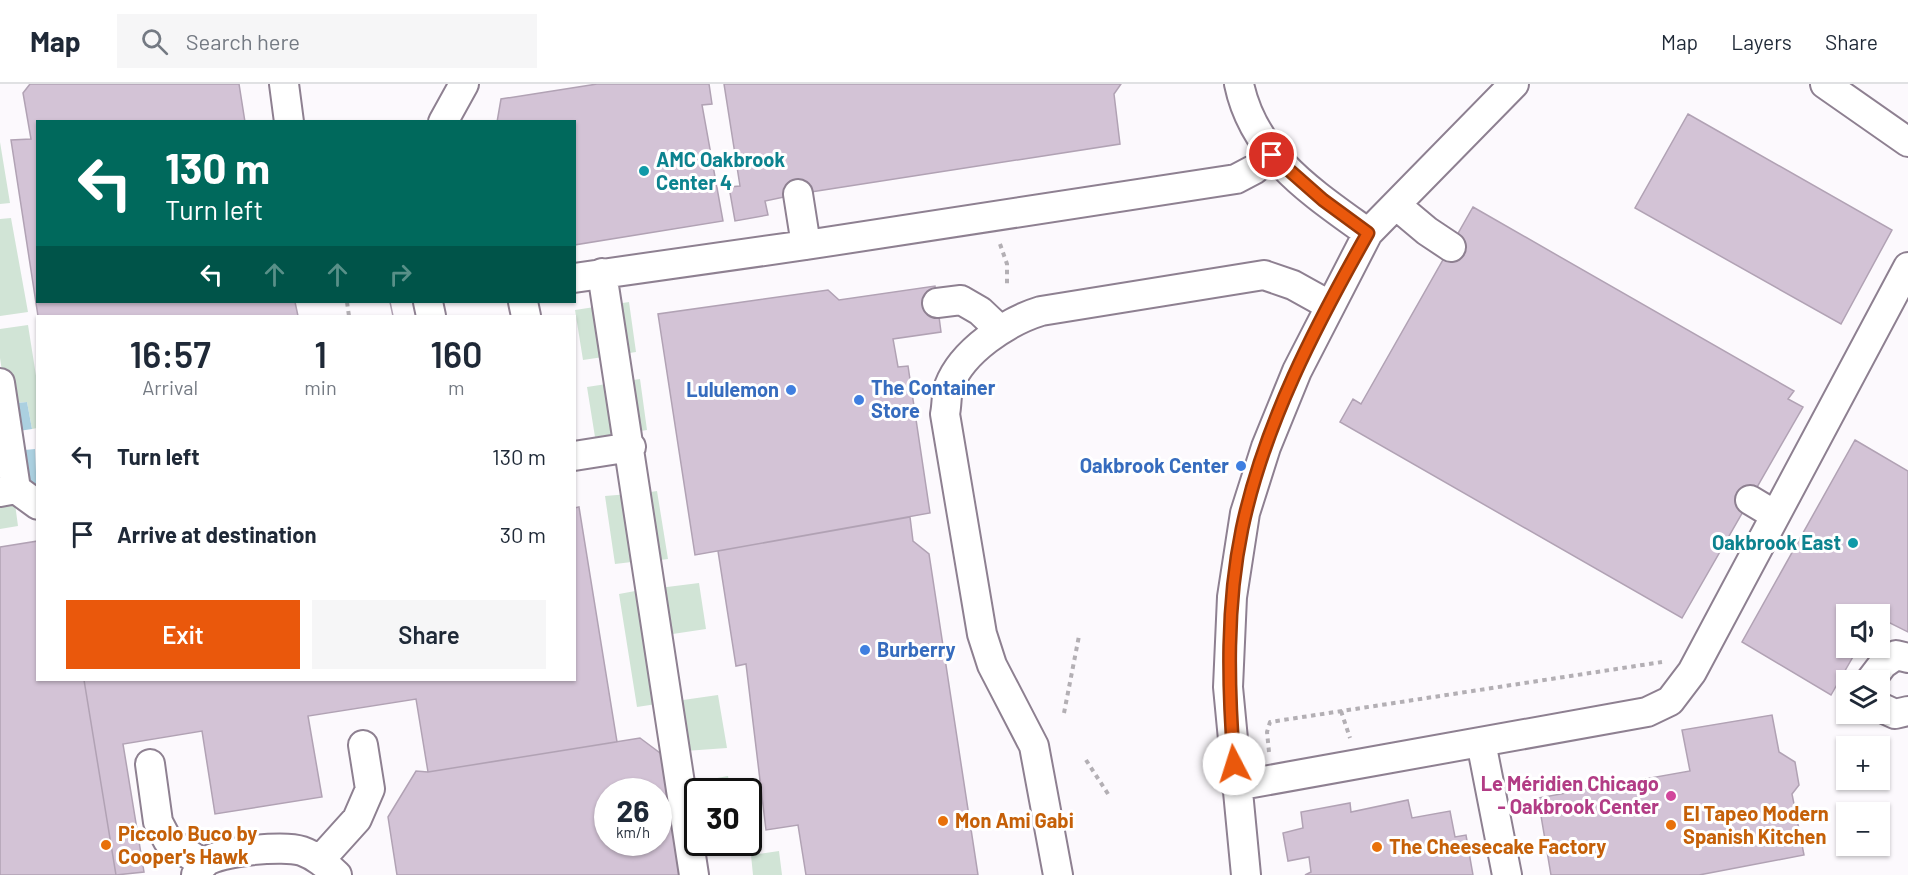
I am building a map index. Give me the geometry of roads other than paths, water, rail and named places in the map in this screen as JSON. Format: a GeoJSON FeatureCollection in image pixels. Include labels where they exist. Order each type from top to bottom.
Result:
{"type":"FeatureCollection","features":[{"type":"Feature","properties":{"kind":"street"},"geometry":{"type":"LineString","coordinates":[[284,84],[289,120]]}},
{"type":"Feature","properties":{"kind":"street"},"geometry":{"type":"LineString","coordinates":[[444,120],[464,84]]}},
{"type":"Feature","properties":{"kind":"street"},"geometry":{"type":"LineString","coordinates":[[1239,84],[1244,108],[1272,155],[1323,200],[1368,233]]}},
{"type":"Feature","properties":{"kind":"street"},"geometry":{"type":"LineString","coordinates":[[1246,875],[1228,687],[1232,597],[1241,532],[1273,430],[1297,371],[1368,233],[1514,84]]}},
{"type":"Feature","properties":{"kind":"street"},"geometry":{"type":"LineString","coordinates":[[1825,84],[1908,142]]}},
{"type":"Feature","properties":{"kind":"street"},"geometry":{"type":"LineString","coordinates":[[576,278],[1236,179],[1255,170],[1272,155]]}},
{"type":"Feature","properties":{"kind":"street"},"geometry":{"type":"LineString","coordinates":[[798,194],[806,245]]}},
{"type":"Feature","properties":{"kind":"street"},"geometry":{"type":"LineString","coordinates":[[1396,205],[1427,231],[1451,247]]}},
{"type":"Feature","properties":{"kind":"street"},"geometry":{"type":"LineString","coordinates":[[1236,786],[1647,712],[1670,701],[1692,672],[1908,267]]}},
{"type":"Feature","properties":{"kind":"street"},"geometry":{"type":"LineString","coordinates":[[602,273],[631,447],[694,875]]}},
{"type":"Feature","properties":{"kind":"street"},"geometry":{"type":"LineString","coordinates":[[1058,875],[1034,746],[987,653],[945,414],[950,386],[961,368],[987,339],[1017,318],[1041,311],[1264,275],[1293,285],[1329,305]]}},
{"type":"Feature","properties":{"kind":"street"},"geometry":{"type":"LineString","coordinates":[[937,303],[961,300],[980,310],[999,330]]}},
{"type":"Feature","properties":{"kind":"street"},"geometry":{"type":"LineString","coordinates":[[0,383],[18,495]]}},
{"type":"Feature","properties":{"kind":"street"},"geometry":{"type":"LineString","coordinates":[[576,456],[631,447]]}},
{"type":"Feature","properties":{"kind":"street"},"geometry":{"type":"LineString","coordinates":[[1750,500],[1775,515]]}},
{"type":"Feature","properties":{"kind":"street"},"geometry":{"type":"LineString","coordinates":[[1878,670],[1896,655],[1908,658]]}},
{"type":"Feature","properties":{"kind":"street"},"geometry":{"type":"LineString","coordinates":[[1890,712],[1895,714],[1908,711]]}},
{"type":"Feature","properties":{"kind":"street"},"geometry":{"type":"LineString","coordinates":[[1481,742],[1507,875]]}},
{"type":"Feature","properties":{"kind":"street"},"geometry":{"type":"LineString","coordinates":[[150,765],[158,822],[168,841],[200,869],[222,855],[273,849],[300,850],[328,868],[357,819],[370,789],[363,745]]}},
{"type":"Feature","properties":{"kind":"water"},"geometry":{"type":"Polygon","coordinates":[[[27,402],[32,429],[12,432],[7,404],[27,402]]]}},
{"type":"Feature","properties":{"kind":"water"},"geometry":{"type":"Polygon","coordinates":[[[35,449],[36,496],[22,499],[14,451],[35,449]]]}},
{"type":"Feature","properties":{"kind":"place","name":"AMC Oakbrook Center 4"},"geometry":{"type":"Point","coordinates":[644,171]}},
{"type":"Feature","properties":{"kind":"place","name":"Lululemon"},"geometry":{"type":"Point","coordinates":[791,390]}},
{"type":"Feature","properties":{"kind":"place","name":"The Container Store"},"geometry":{"type":"Point","coordinates":[859,400]}},
{"type":"Feature","properties":{"kind":"place","name":"Oakbrook Center"},"geometry":{"type":"Point","coordinates":[1241,466]}},
{"type":"Feature","properties":{"kind":"place","name":"Oakbrook East"},"geometry":{"type":"Point","coordinates":[1853,543]}},
{"type":"Feature","properties":{"kind":"place","name":"Burberry"},"geometry":{"type":"Point","coordinates":[865,650]}},
{"type":"Feature","properties":{"kind":"place","name":"Le Méridien Chicago - Oakbrook Center"},"geometry":{"type":"Point","coordinates":[1671,796]}},
{"type":"Feature","properties":{"kind":"place","name":"Mon Ami Gabi"},"geometry":{"type":"Point","coordinates":[943,821]}},
{"type":"Feature","properties":{"kind":"place","name":"El Tapeo Modern Spanish Kitchen"},"geometry":{"type":"Point","coordinates":[1671,825]}},
{"type":"Feature","properties":{"kind":"place","name":"Piccolo Buco by Cooper's Hawk"},"geometry":{"type":"Point","coordinates":[106,845]}},
{"type":"Feature","properties":{"kind":"place","name":"The Cheesecake Factory"},"geometry":{"type":"Point","coordinates":[1377,847]}}]}
